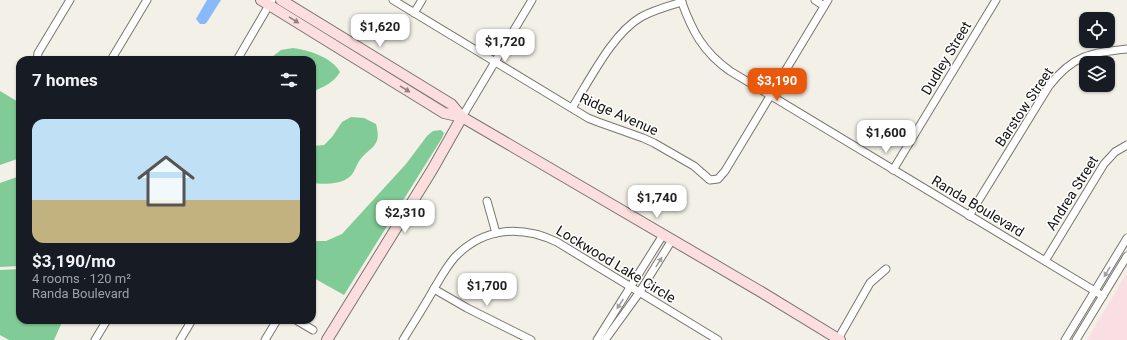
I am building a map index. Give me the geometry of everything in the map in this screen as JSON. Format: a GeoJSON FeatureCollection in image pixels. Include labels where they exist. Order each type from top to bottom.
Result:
{"type":"FeatureCollection","features":[{"type":"Feature","properties":{"kind":"main road"},"geometry":{"type":"LineString","coordinates":[[280,0],[451,104],[462,117],[839,339]]}},
{"type":"Feature","properties":{"kind":"main road"},"geometry":{"type":"LineString","coordinates":[[267,2],[444,114],[462,117]]}},
{"type":"Feature","properties":{"kind":"main road"},"geometry":{"type":"LineString","coordinates":[[327,340],[444,150],[462,117]]}},
{"type":"Feature","properties":{"kind":"street"},"geometry":{"type":"LineString","coordinates":[[38,56],[70,0]]}},
{"type":"Feature","properties":{"kind":"street"},"geometry":{"type":"LineString","coordinates":[[113,56],[147,0]]}},
{"type":"Feature","properties":{"kind":"street","name":"Ridge Avenue"},"geometry":{"type":"LineString","coordinates":[[393,0],[572,108],[598,122],[654,143],[694,166],[710,180],[718,179],[725,171],[771,95]]}},
{"type":"Feature","properties":{"kind":"street"},"geometry":{"type":"LineString","coordinates":[[414,13],[422,0]]}},
{"type":"Feature","properties":{"kind":"street"},"geometry":{"type":"LineString","coordinates":[[462,117],[494,61],[532,0]]}},
{"type":"Feature","properties":{"kind":"street"},"geometry":{"type":"LineString","coordinates":[[771,95],[826,3],[815,0]]}},
{"type":"Feature","properties":{"kind":"street","name":"Dudley Street"},"geometry":{"type":"LineString","coordinates":[[894,170],[996,0]]}},
{"type":"Feature","properties":{"kind":"street"},"geometry":{"type":"LineString","coordinates":[[572,108],[610,47],[626,28],[648,14],[682,1]]}},
{"type":"Feature","properties":{"kind":"street","name":"Randa Boulevard"},"geometry":{"type":"LineString","coordinates":[[682,1],[690,25],[700,41],[709,52],[730,71],[1103,296]]}},
{"type":"Feature","properties":{"kind":"street"},"geometry":{"type":"LineString","coordinates":[[239,56],[267,2]]}},
{"type":"Feature","properties":{"kind":"street","name":"Barstow Street"},"geometry":{"type":"LineString","coordinates":[[969,216],[1057,76],[1073,62],[1088,55],[1098,52],[1127,49]]}},
{"type":"Feature","properties":{"kind":"street","name":"Andrea Street"},"geometry":{"type":"LineString","coordinates":[[1044,261],[1104,164],[1115,152],[1127,145]]}},
{"type":"Feature","properties":{"kind":"street"},"geometry":{"type":"LineString","coordinates":[[488,201],[496,233]]}},
{"type":"Feature","properties":{"kind":"street","name":"Lockwood Lake Circle"},"geometry":{"type":"LineString","coordinates":[[404,340],[449,264],[461,251],[482,238],[496,233],[517,231],[531,232],[557,242],[639,294],[718,340]]}},
{"type":"Feature","properties":{"kind":"street"},"geometry":{"type":"LineString","coordinates":[[597,340],[663,235]]}},
{"type":"Feature","properties":{"kind":"street"},"geometry":{"type":"LineString","coordinates":[[1065,340],[1127,238]]}},
{"type":"Feature","properties":{"kind":"street"},"geometry":{"type":"LineString","coordinates":[[605,340],[639,294],[672,240]]}},
{"type":"Feature","properties":{"kind":"street"},"geometry":{"type":"LineString","coordinates":[[1076,340],[1127,256]]}},
{"type":"Feature","properties":{"kind":"street"},"geometry":{"type":"LineString","coordinates":[[839,339],[870,283],[886,268]]}},
{"type":"Feature","properties":{"kind":"street"},"geometry":{"type":"LineString","coordinates":[[434,289],[467,308],[531,340]]}},
{"type":"Feature","properties":{"kind":"street"},"geometry":{"type":"LineString","coordinates":[[96,340],[106,324]]}},
{"type":"Feature","properties":{"kind":"street"},"geometry":{"type":"LineString","coordinates":[[180,340],[190,324]]}},
{"type":"Feature","properties":{"kind":"street"},"geometry":{"type":"LineString","coordinates":[[265,340],[275,324]]}},
{"type":"Feature","properties":{"kind":"street"},"geometry":{"type":"LineString","coordinates":[[303,324],[313,330]]}},
{"type":"Feature","properties":{"kind":"shaded area"},"geometry":{"type":"Polygon","coordinates":[[[1127,273],[1127,340],[1087,340],[1127,273]]]}},
{"type":"Feature","properties":{"kind":"green space"},"geometry":{"type":"Polygon","coordinates":[[[293,48],[306,50],[326,58],[340,72],[331,82],[316,90],[316,56],[273,56],[281,50],[293,48]]]}},
{"type":"Feature","properties":{"kind":"green space"},"geometry":{"type":"Polygon","coordinates":[[[0,91],[16,101],[16,159],[0,165],[0,91]]]}},
{"type":"Feature","properties":{"kind":"green space"},"geometry":{"type":"Polygon","coordinates":[[[351,117],[364,118],[376,124],[378,138],[376,143],[362,157],[353,173],[348,178],[335,183],[316,183],[316,146],[324,145],[332,137],[342,122],[351,117]]]}},
{"type":"Feature","properties":{"kind":"green space"},"geometry":{"type":"Polygon","coordinates":[[[441,130],[444,133],[442,138],[344,295],[316,279],[316,241],[326,241],[342,234],[406,164],[427,136],[433,131],[441,130]]]}},
{"type":"Feature","properties":{"kind":"green space"},"geometry":{"type":"Polygon","coordinates":[[[16,177],[16,266],[0,267],[0,183],[16,177]]]}},
{"type":"Feature","properties":{"kind":"green space"},"geometry":{"type":"Polygon","coordinates":[[[16,269],[16,324],[61,324],[54,340],[9,340],[0,335],[0,270],[16,269]]]}},
{"type":"Feature","properties":{"kind":"water"},"geometry":{"type":"Polygon","coordinates":[[[207,0],[221,0],[207,22],[205,24],[200,24],[196,19],[207,0]]]}}]}
